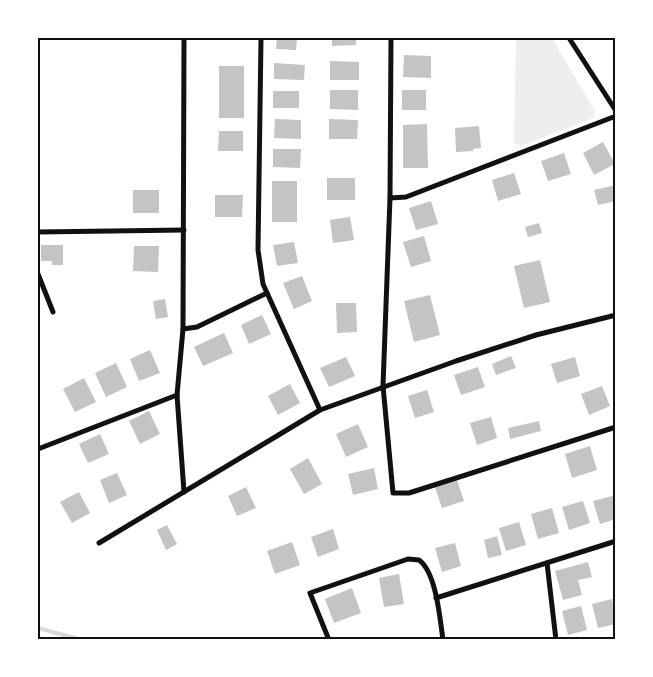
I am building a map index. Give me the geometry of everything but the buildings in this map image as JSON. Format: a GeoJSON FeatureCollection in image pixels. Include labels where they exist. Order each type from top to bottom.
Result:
{"type":"FeatureCollection","features":[{"type":"Feature","properties":{"kind":"street"},"geometry":{"type":"LineString","coordinates":[[184,38],[183,329],[177,395],[184,492]]}},
{"type":"Feature","properties":{"kind":"street"},"geometry":{"type":"LineString","coordinates":[[261,38],[258,250],[263,284],[291,342],[320,410]]}},
{"type":"Feature","properties":{"kind":"street"},"geometry":{"type":"LineString","coordinates":[[391,38],[390,198],[383,386],[393,493],[409,493],[616,427]]}},
{"type":"Feature","properties":{"kind":"street"},"geometry":{"type":"LineString","coordinates":[[568,38],[616,112]]}},
{"type":"Feature","properties":{"kind":"street"},"geometry":{"type":"LineString","coordinates":[[390,198],[406,197],[616,116]]}},
{"type":"Feature","properties":{"kind":"street"},"geometry":{"type":"LineString","coordinates":[[38,232],[184,230]]}},
{"type":"Feature","properties":{"kind":"street"},"geometry":{"type":"LineString","coordinates":[[38,274],[53,312]]}},
{"type":"Feature","properties":{"kind":"street"},"geometry":{"type":"LineString","coordinates":[[183,329],[197,327],[267,293]]}},
{"type":"Feature","properties":{"kind":"street"},"geometry":{"type":"LineString","coordinates":[[99,543],[320,410],[383,386],[536,335],[616,315]]}},
{"type":"Feature","properties":{"kind":"street"},"geometry":{"type":"LineString","coordinates":[[38,449],[177,395]]}},
{"type":"Feature","properties":{"kind":"street"},"geometry":{"type":"LineString","coordinates":[[436,598],[616,540]]}},
{"type":"Feature","properties":{"kind":"street"},"geometry":{"type":"LineString","coordinates":[[328,640],[310,593],[394,563],[414,559],[419,560],[427,569],[436,598],[443,640]]}},
{"type":"Feature","properties":{"kind":"street"},"geometry":{"type":"LineString","coordinates":[[547,563],[556,640]]}},
{"type":"Feature","properties":{"kind":"shaded area"},"geometry":{"type":"Polygon","coordinates":[[[516,38],[552,38],[595,111],[593,118],[521,146],[514,143],[516,38]]]}},
{"type":"Feature","properties":{"kind":"waterway"},"geometry":{"type":"LineString","coordinates":[[38,628],[82,640]]}}]}
